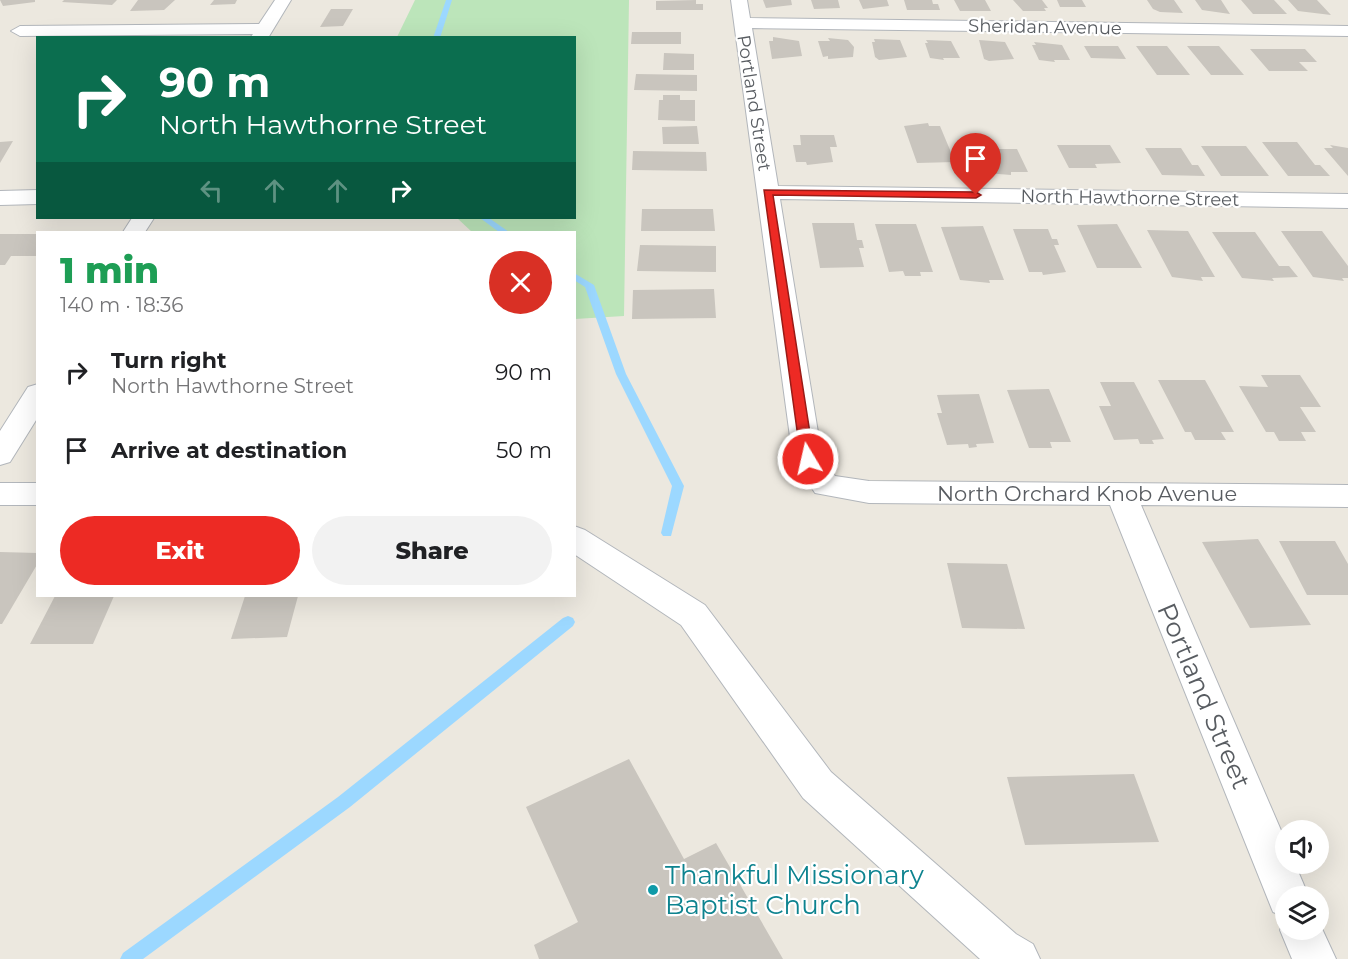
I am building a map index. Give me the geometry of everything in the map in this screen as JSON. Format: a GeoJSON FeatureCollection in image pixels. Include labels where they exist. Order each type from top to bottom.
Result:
{"type":"FeatureCollection","features":[{"type":"Feature","properties":{"kind":"street"},"geometry":{"type":"LineString","coordinates":[[20,31],[262,33],[283,0]]}},
{"type":"Feature","properties":{"kind":"street","name":"Sheridan Avenue"},"geometry":{"type":"LineString","coordinates":[[740,11],[1348,30]]}},
{"type":"Feature","properties":{"kind":"street","name":"Portland Street"},"geometry":{"type":"LineString","coordinates":[[740,11],[808,459],[826,485]]}},
{"type":"Feature","properties":{"kind":"street","name":"North Hawthorne Street"},"geometry":{"type":"LineString","coordinates":[[767,192],[1348,201]]}},
{"type":"Feature","properties":{"kind":"street"},"geometry":{"type":"LineString","coordinates":[[0,198],[36,197]]}},
{"type":"Feature","properties":{"kind":"street"},"geometry":{"type":"LineString","coordinates":[[0,455],[36,396]]}},
{"type":"Feature","properties":{"kind":"street","name":"North Orchard Knob Avenue"},"geometry":{"type":"LineString","coordinates":[[826,485],[869,492],[1348,496]]}},
{"type":"Feature","properties":{"kind":"street"},"geometry":{"type":"LineString","coordinates":[[0,494],[36,494]]}},
{"type":"Feature","properties":{"kind":"street","name":"Portland Street"},"geometry":{"type":"LineString","coordinates":[[1121,495],[1283,886]]}},
{"type":"Feature","properties":{"kind":"street"},"geometry":{"type":"LineString","coordinates":[[576,539],[693,615],[817,785],[1001,949],[1018,959]]}},
{"type":"Feature","properties":{"kind":"street"},"geometry":{"type":"LineString","coordinates":[[1306,940],[1314,959]]}},
{"type":"Feature","properties":{"kind":"green space"},"geometry":{"type":"Polygon","coordinates":[[[415,0],[629,0],[624,316],[576,319],[576,231],[471,231],[458,219],[576,219],[576,36],[397,36],[415,0]]]}},
{"type":"Feature","properties":{"kind":"building"},"geometry":{"type":"Polygon","coordinates":[[[0,0],[35,0],[35,2],[3,6],[0,0]]]}},
{"type":"Feature","properties":{"kind":"building"},"geometry":{"type":"Polygon","coordinates":[[[64,0],[117,0],[112,5],[62,2],[64,0]]]}},
{"type":"Feature","properties":{"kind":"building"},"geometry":{"type":"Polygon","coordinates":[[[138,0],[175,0],[164,10],[130,11],[138,0]]]}},
{"type":"Feature","properties":{"kind":"building"},"geometry":{"type":"Polygon","coordinates":[[[214,0],[237,0],[235,4],[210,5],[214,0]]]}},
{"type":"Feature","properties":{"kind":"building"},"geometry":{"type":"Polygon","coordinates":[[[696,0],[696,4],[703,4],[703,10],[656,10],[656,1],[696,0]]]}},
{"type":"Feature","properties":{"kind":"building"},"geometry":{"type":"Polygon","coordinates":[[[763,0],[791,0],[792,5],[766,8],[763,0]]]}},
{"type":"Feature","properties":{"kind":"building"},"geometry":{"type":"Polygon","coordinates":[[[811,0],[838,0],[840,8],[814,9],[811,0]]]}},
{"type":"Feature","properties":{"kind":"building"},"geometry":{"type":"Polygon","coordinates":[[[859,0],[887,0],[889,6],[863,9],[859,0]]]}},
{"type":"Feature","properties":{"kind":"building"},"geometry":{"type":"Polygon","coordinates":[[[904,0],[932,0],[933,4],[938,4],[940,10],[907,10],[904,0]]]}},
{"type":"Feature","properties":{"kind":"building"},"geometry":{"type":"Polygon","coordinates":[[[954,0],[985,0],[991,11],[960,11],[954,0]]]}},
{"type":"Feature","properties":{"kind":"building"},"geometry":{"type":"Polygon","coordinates":[[[1013,0],[1042,0],[1048,8],[1044,8],[1046,11],[1023,11],[1013,0]]]}},
{"type":"Feature","properties":{"kind":"building"},"geometry":{"type":"Polygon","coordinates":[[[1057,0],[1082,0],[1086,7],[1060,7],[1057,0]]]}},
{"type":"Feature","properties":{"kind":"building"},"geometry":{"type":"Polygon","coordinates":[[[1147,0],[1174,0],[1183,13],[1160,12],[1153,9],[1147,0]]]}},
{"type":"Feature","properties":{"kind":"building"},"geometry":{"type":"Polygon","coordinates":[[[1195,0],[1221,0],[1230,14],[1202,10],[1195,0]]]}},
{"type":"Feature","properties":{"kind":"building"},"geometry":{"type":"Polygon","coordinates":[[[1241,0],[1274,0],[1287,14],[1253,14],[1241,0]]]}},
{"type":"Feature","properties":{"kind":"building"},"geometry":{"type":"Polygon","coordinates":[[[1288,0],[1317,0],[1331,15],[1298,11],[1288,0]]]}},
{"type":"Feature","properties":{"kind":"building"},"geometry":{"type":"Polygon","coordinates":[[[331,9],[353,9],[343,26],[320,27],[331,9]]]}},
{"type":"Feature","properties":{"kind":"building"},"geometry":{"type":"Polygon","coordinates":[[[632,32],[681,32],[681,44],[631,44],[632,32]]]}},
{"type":"Feature","properties":{"kind":"building"},"geometry":{"type":"Polygon","coordinates":[[[773,37],[799,41],[802,56],[772,59],[769,41],[773,41],[773,37]]]}},
{"type":"Feature","properties":{"kind":"building"},"geometry":{"type":"Polygon","coordinates":[[[828,38],[848,40],[854,47],[853,57],[828,59],[828,56],[823,57],[818,41],[830,41],[828,38]]]}},
{"type":"Feature","properties":{"kind":"building"},"geometry":{"type":"Polygon","coordinates":[[[874,39],[900,40],[907,57],[879,60],[875,57],[872,42],[875,42],[874,39]]]}},
{"type":"Feature","properties":{"kind":"building"},"geometry":{"type":"Polygon","coordinates":[[[926,40],[951,41],[960,58],[943,58],[944,60],[930,58],[926,40]]]}},
{"type":"Feature","properties":{"kind":"building"},"geometry":{"type":"Polygon","coordinates":[[[979,40],[1005,42],[1014,59],[989,61],[984,59],[979,40]]]}},
{"type":"Feature","properties":{"kind":"building"},"geometry":{"type":"Polygon","coordinates":[[[1034,42],[1062,45],[1070,60],[1054,60],[1055,62],[1039,60],[1032,45],[1036,45],[1034,42]]]}},
{"type":"Feature","properties":{"kind":"building"},"geometry":{"type":"Polygon","coordinates":[[[1084,46],[1118,46],[1126,59],[1091,58],[1084,46]]]}},
{"type":"Feature","properties":{"kind":"building"},"geometry":{"type":"Polygon","coordinates":[[[1136,46],[1167,46],[1190,75],[1157,75],[1136,46]]]}},
{"type":"Feature","properties":{"kind":"building"},"geometry":{"type":"Polygon","coordinates":[[[1187,46],[1219,46],[1244,75],[1211,75],[1187,46]]]}},
{"type":"Feature","properties":{"kind":"building"},"geometry":{"type":"Polygon","coordinates":[[[1250,49],[1305,49],[1317,62],[1299,62],[1308,71],[1269,71],[1250,49]]]}},
{"type":"Feature","properties":{"kind":"building"},"geometry":{"type":"Polygon","coordinates":[[[664,53],[694,54],[694,70],[663,70],[664,53]]]}},
{"type":"Feature","properties":{"kind":"building"},"geometry":{"type":"Polygon","coordinates":[[[636,74],[697,75],[697,91],[634,90],[636,74]]]}},
{"type":"Feature","properties":{"kind":"building"},"geometry":{"type":"Polygon","coordinates":[[[663,95],[680,95],[680,100],[695,100],[695,121],[658,120],[659,100],[663,100],[663,95]]]}},
{"type":"Feature","properties":{"kind":"building"},"geometry":{"type":"Polygon","coordinates":[[[928,123],[929,126],[940,126],[955,162],[917,163],[904,126],[928,123]]]}},
{"type":"Feature","properties":{"kind":"building"},"geometry":{"type":"Polygon","coordinates":[[[697,126],[699,144],[663,144],[662,127],[697,126]]]}},
{"type":"Feature","properties":{"kind":"building"},"geometry":{"type":"Polygon","coordinates":[[[800,135],[834,135],[837,147],[830,147],[833,162],[807,165],[806,162],[796,162],[793,145],[801,145],[800,135]]]}},
{"type":"Feature","properties":{"kind":"building"},"geometry":{"type":"Polygon","coordinates":[[[13,141],[0,163],[0,142],[13,141]]]}},
{"type":"Feature","properties":{"kind":"building"},"geometry":{"type":"Polygon","coordinates":[[[1262,142],[1297,142],[1315,165],[1320,165],[1330,176],[1288,176],[1262,142]]]}},
{"type":"Feature","properties":{"kind":"building"},"geometry":{"type":"Polygon","coordinates":[[[1057,145],[1110,145],[1121,163],[1095,164],[1097,168],[1069,168],[1057,145]]]}},
{"type":"Feature","properties":{"kind":"building"},"geometry":{"type":"Polygon","coordinates":[[[1330,145],[1348,148],[1348,176],[1324,148],[1333,148],[1330,145]]]}},
{"type":"Feature","properties":{"kind":"building"},"geometry":{"type":"Polygon","coordinates":[[[1201,146],[1246,146],[1269,176],[1221,176],[1201,146]]]}},
{"type":"Feature","properties":{"kind":"building"},"geometry":{"type":"Polygon","coordinates":[[[1145,148],[1181,148],[1192,165],[1198,165],[1205,176],[1162,175],[1145,148]]]}},
{"type":"Feature","properties":{"kind":"building"},"geometry":{"type":"Polygon","coordinates":[[[976,149],[1017,149],[1028,172],[1011,172],[1011,175],[986,173],[976,149]]]}},
{"type":"Feature","properties":{"kind":"building"},"geometry":{"type":"Polygon","coordinates":[[[633,151],[706,152],[707,171],[632,170],[633,151]]]}},
{"type":"Feature","properties":{"kind":"building"},"geometry":{"type":"Polygon","coordinates":[[[642,209],[713,209],[715,231],[641,231],[642,209]]]}},
{"type":"Feature","properties":{"kind":"building"},"geometry":{"type":"Polygon","coordinates":[[[812,223],[854,223],[857,240],[862,240],[864,248],[859,248],[864,267],[820,268],[812,223]]]}},
{"type":"Feature","properties":{"kind":"building"},"geometry":{"type":"Polygon","coordinates":[[[875,224],[916,224],[933,272],[920,272],[921,276],[905,276],[903,271],[889,272],[875,224]]]}},
{"type":"Feature","properties":{"kind":"building"},"geometry":{"type":"Polygon","coordinates":[[[1117,224],[1142,268],[1097,268],[1077,225],[1117,224]]]}},
{"type":"Feature","properties":{"kind":"building"},"geometry":{"type":"Polygon","coordinates":[[[983,226],[1004,280],[989,280],[990,283],[960,280],[941,227],[983,226]]]}},
{"type":"Feature","properties":{"kind":"building"},"geometry":{"type":"Polygon","coordinates":[[[1013,229],[1048,229],[1052,239],[1057,239],[1059,245],[1054,245],[1066,272],[1043,275],[1042,272],[1029,272],[1013,229]]]}},
{"type":"Feature","properties":{"kind":"building"},"geometry":{"type":"Polygon","coordinates":[[[1147,230],[1188,231],[1215,277],[1201,277],[1203,281],[1172,277],[1147,230]]]}},
{"type":"Feature","properties":{"kind":"building"},"geometry":{"type":"Polygon","coordinates":[[[1281,231],[1322,231],[1348,266],[1348,278],[1342,278],[1344,281],[1313,277],[1281,231]]]}},
{"type":"Feature","properties":{"kind":"building"},"geometry":{"type":"Polygon","coordinates":[[[1212,232],[1255,232],[1279,266],[1289,266],[1298,277],[1272,278],[1274,281],[1242,278],[1212,232]]]}},
{"type":"Feature","properties":{"kind":"building"},"geometry":{"type":"Polygon","coordinates":[[[0,234],[36,234],[36,256],[11,256],[5,265],[0,265],[0,234]]]}},
{"type":"Feature","properties":{"kind":"building"},"geometry":{"type":"Polygon","coordinates":[[[640,245],[716,246],[716,272],[637,271],[640,245]]]}},
{"type":"Feature","properties":{"kind":"building"},"geometry":{"type":"Polygon","coordinates":[[[714,289],[716,318],[632,319],[633,290],[714,289]]]}},
{"type":"Feature","properties":{"kind":"building"},"geometry":{"type":"Polygon","coordinates":[[[1261,375],[1300,375],[1321,407],[1300,407],[1316,432],[1301,432],[1306,441],[1279,441],[1274,432],[1266,432],[1239,386],[1268,387],[1261,375]]]}},
{"type":"Feature","properties":{"kind":"building"},"geometry":{"type":"Polygon","coordinates":[[[1158,380],[1205,380],[1234,432],[1221,432],[1226,440],[1195,440],[1191,432],[1185,432],[1158,380]]]}},
{"type":"Feature","properties":{"kind":"building"},"geometry":{"type":"Polygon","coordinates":[[[1100,382],[1134,382],[1164,439],[1152,440],[1154,444],[1140,444],[1138,439],[1114,440],[1099,406],[1111,406],[1100,382]]]}},
{"type":"Feature","properties":{"kind":"building"},"geometry":{"type":"Polygon","coordinates":[[[1049,389],[1071,442],[1050,442],[1052,448],[1029,448],[1007,390],[1049,389]]]}},
{"type":"Feature","properties":{"kind":"building"},"geometry":{"type":"Polygon","coordinates":[[[979,394],[994,443],[976,444],[977,447],[969,448],[968,444],[947,445],[937,413],[942,413],[937,395],[979,394]]]}},
{"type":"Feature","properties":{"kind":"building"},"geometry":{"type":"Polygon","coordinates":[[[1258,539],[1311,625],[1250,628],[1202,542],[1258,539]]]}},
{"type":"Feature","properties":{"kind":"building"},"geometry":{"type":"Polygon","coordinates":[[[1279,541],[1335,541],[1348,564],[1348,595],[1307,595],[1279,541]]]}},
{"type":"Feature","properties":{"kind":"building"},"geometry":{"type":"Polygon","coordinates":[[[0,552],[36,553],[36,566],[0,624],[0,552]]]}},
{"type":"Feature","properties":{"kind":"building"},"geometry":{"type":"Polygon","coordinates":[[[947,563],[1007,564],[1025,629],[962,628],[947,563]]]}},
{"type":"Feature","properties":{"kind":"building"},"geometry":{"type":"Polygon","coordinates":[[[54,597],[114,597],[93,644],[30,644],[54,597]]]}},
{"type":"Feature","properties":{"kind":"building"},"geometry":{"type":"Polygon","coordinates":[[[245,597],[298,597],[287,637],[231,639],[245,597]]]}},
{"type":"Feature","properties":{"kind":"building","name":"Thankful Missionary Baptist Church"},"geometry":{"type":"Polygon","coordinates":[[[629,759],[684,859],[716,843],[783,959],[539,959],[534,945],[578,922],[526,807],[629,759]]]}},
{"type":"Feature","properties":{"kind":"building"},"geometry":{"type":"Polygon","coordinates":[[[1134,774],[1159,842],[1025,845],[1007,777],[1134,774]]]}},
{"type":"Feature","properties":{"kind":"waterway"},"geometry":{"type":"LineString","coordinates":[[437,36],[449,0]]}},
{"type":"Feature","properties":{"kind":"waterway"},"geometry":{"type":"LineString","coordinates":[[485,219],[503,231]]}},
{"type":"Feature","properties":{"kind":"waterway"},"geometry":{"type":"LineString","coordinates":[[576,277],[589,285],[621,374],[678,486],[667,533]]}},
{"type":"Feature","properties":{"kind":"waterway"},"geometry":{"type":"LineString","coordinates":[[129,959],[344,802],[568,622]]}},
{"type":"Feature","properties":{"kind":"place","name":"Thankful Missionary Baptist Church"},"geometry":{"type":"Point","coordinates":[653,890]}},
{"type":"Feature","properties":{"kind":"route"},"geometry":{"type":"LineString","coordinates":[[808,459],[767,192],[976,195]]}}]}
